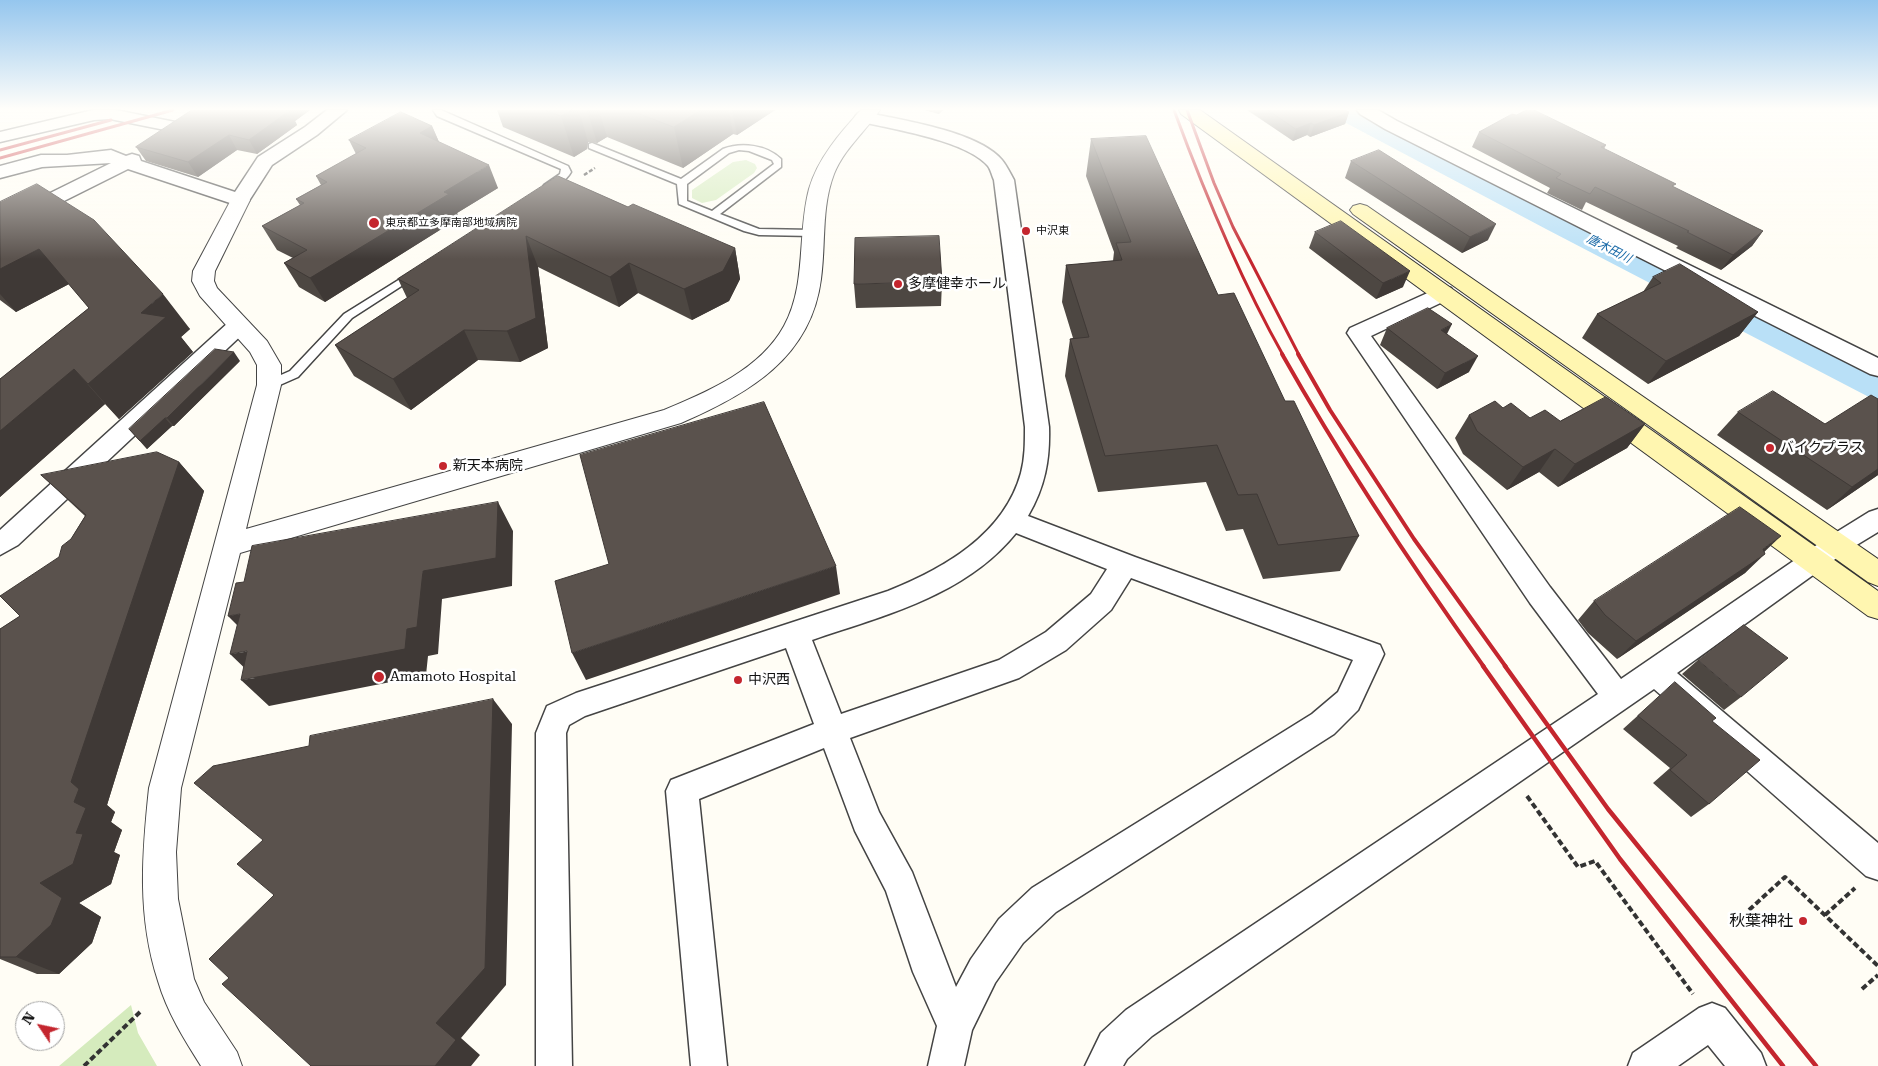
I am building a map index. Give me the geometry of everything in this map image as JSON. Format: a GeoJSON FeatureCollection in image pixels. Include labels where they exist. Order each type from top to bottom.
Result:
{"type":"FeatureCollection","features":[{"type":"Feature","properties":{"kind":"main road"},"geometry":{"type":"LineString","coordinates":[[1257,160],[1443,293],[1825,553],[1878,574]]}},
{"type":"Feature","properties":{"kind":"main road"},"geometry":{"type":"LineString","coordinates":[[1286,160],[1825,553],[1878,607]]}},
{"type":"Feature","properties":{"kind":"street"},"geometry":{"type":"LineString","coordinates":[[0,172],[41,161],[78,160]]}},
{"type":"Feature","properties":{"kind":"street"},"geometry":{"type":"LineString","coordinates":[[120,160],[240,200]]}},
{"type":"Feature","properties":{"kind":"street"},"geometry":{"type":"LineString","coordinates":[[0,237],[44,204],[132,160]]}},
{"type":"Feature","properties":{"kind":"street"},"geometry":{"type":"LineString","coordinates":[[223,1066],[191,1015],[176,981],[160,900],[159,852],[165,788],[269,385],[269,365],[259,347],[208,291],[204,281],[204,271],[240,200],[267,160]]}},
{"type":"Feature","properties":{"kind":"street"},"geometry":{"type":"LineString","coordinates":[[228,545],[672,417],[709,402],[756,372],[772,358],[799,320],[808,293],[818,193],[824,174],[833,160]]}},
{"type":"Feature","properties":{"kind":"street"},"geometry":{"type":"LineString","coordinates":[[554,1066],[551,733],[558,716],[576,706],[895,600],[931,585],[956,572],[987,548],[1011,520],[1023,501],[1031,482],[1037,455],[1038,427],[1004,180],[991,160]]}},
{"type":"Feature","properties":{"kind":"street"},"geometry":{"type":"LineString","coordinates":[[1461,160],[1878,368]]}},
{"type":"Feature","properties":{"kind":"street"},"geometry":{"type":"LineString","coordinates":[[1443,293],[1358,333],[1540,595],[1616,697]]}},
{"type":"Feature","properties":{"kind":"street"},"geometry":{"type":"LineString","coordinates":[[0,544],[238,326]]}},
{"type":"Feature","properties":{"kind":"street"},"geometry":{"type":"LineString","coordinates":[[946,1066],[955,1026],[983,971],[1012,931],[1044,900],[1323,724],[1348,701],[1370,654],[1125,565],[1011,520]]}},
{"type":"Feature","properties":{"kind":"street"},"geometry":{"type":"LineString","coordinates":[[1103,1066],[1114,1046],[1139,1023],[1655,672],[1825,553],[1878,520]]}},
{"type":"Feature","properties":{"kind":"street"},"geometry":{"type":"LineString","coordinates":[[709,1066],[682,791],[832,731],[1010,669],[1056,641],[1101,602],[1125,565]]}},
{"type":"Feature","properties":{"kind":"street"},"geometry":{"type":"LineString","coordinates":[[795,633],[866,820],[900,884],[931,972],[955,1026]]}},
{"type":"Feature","properties":{"kind":"street"},"geometry":{"type":"LineString","coordinates":[[1655,672],[1868,875]]}},
{"type":"Feature","properties":{"kind":"street"},"geometry":{"type":"LineString","coordinates":[[1646,1066],[1712,1021],[1748,1066]]}},
{"type":"Feature","properties":{"kind":"lane"},"geometry":{"type":"LineString","coordinates":[[539,192],[564,176],[566,172],[565,168],[546,160]]}},
{"type":"Feature","properties":{"kind":"lane"},"geometry":{"type":"LineString","coordinates":[[625,160],[682,183]]}},
{"type":"Feature","properties":{"kind":"lane"},"geometry":{"type":"LineString","coordinates":[[682,183],[717,160]]}},
{"type":"Feature","properties":{"kind":"lane"},"geometry":{"type":"LineString","coordinates":[[714,215],[774,170],[778,166],[777,160]]}},
{"type":"Feature","properties":{"kind":"lane"},"geometry":{"type":"LineString","coordinates":[[682,183],[682,202],[714,215],[759,232],[813,233]]}},
{"type":"Feature","properties":{"kind":"lane"},"geometry":{"type":"LineString","coordinates":[[269,385],[294,374],[348,316],[423,268]]}},
{"type":"Feature","properties":{"kind":"path"},"geometry":{"type":"LineString","coordinates":[[583,176],[597,166]]}},
{"type":"Feature","properties":{"kind":"path"},"geometry":{"type":"LineString","coordinates":[[1508,771],[1578,867],[1595,861],[1712,1021]]}},
{"type":"Feature","properties":{"kind":"path"},"geometry":{"type":"LineString","coordinates":[[1825,915],[1868,875]]}},
{"type":"Feature","properties":{"kind":"path"},"geometry":{"type":"LineString","coordinates":[[1749,910],[1785,877],[1878,966]]}},
{"type":"Feature","properties":{"kind":"path"},"geometry":{"type":"LineString","coordinates":[[1862,989],[1878,975]]}},
{"type":"Feature","properties":{"kind":"path"},"geometry":{"type":"LineString","coordinates":[[84,1066],[140,1012]]}},
{"type":"Feature","properties":{"kind":"green space"},"geometry":{"type":"Polygon","coordinates":[[[746,160],[755,164],[757,168],[754,173],[716,200],[702,203],[692,198],[692,190],[733,162],[746,160]]]}},
{"type":"Feature","properties":{"kind":"green space"},"geometry":{"type":"Polygon","coordinates":[[[131,1005],[138,1033],[157,1066],[59,1066],[131,1005]]]}},
{"type":"Feature","properties":{"kind":"building"},"geometry":{"type":"Polygon","coordinates":[[[345,160],[478,160],[489,165],[444,192],[449,194],[310,278],[284,263],[307,250],[262,226],[304,203],[296,199],[327,182],[316,176],[345,160]]]}},
{"type":"Feature","properties":{"kind":"building"},"geometry":{"type":"Polygon","coordinates":[[[1099,160],[1157,160],[1218,295],[1234,293],[1285,401],[1294,401],[1359,536],[1278,545],[1257,494],[1238,495],[1217,445],[1105,456],[1070,339],[1089,337],[1066,265],[1122,260],[1116,243],[1131,242],[1099,160]]]}},
{"type":"Feature","properties":{"kind":"building"},"geometry":{"type":"Polygon","coordinates":[[[1394,160],[1496,224],[1470,237],[1351,161],[1394,160]]]}},
{"type":"Feature","properties":{"kind":"building"},"geometry":{"type":"Polygon","coordinates":[[[1533,160],[1627,160],[1676,184],[1672,186],[1763,231],[1733,255],[1687,232],[1689,231],[1595,187],[1590,194],[1556,178],[1561,174],[1533,160]]]}},
{"type":"Feature","properties":{"kind":"building"},"geometry":{"type":"Polygon","coordinates":[[[558,176],[628,207],[633,204],[735,248],[723,271],[684,289],[629,263],[610,277],[526,236],[536,318],[507,331],[464,330],[393,379],[335,345],[419,290],[398,279],[558,176]]]}},
{"type":"Feature","properties":{"kind":"building"},"geometry":{"type":"Polygon","coordinates":[[[37,184],[94,220],[163,294],[141,313],[166,317],[88,384],[74,369],[0,431],[0,379],[89,308],[39,249],[0,269],[0,202],[37,184]]]}},
{"type":"Feature","properties":{"kind":"building"},"geometry":{"type":"Polygon","coordinates":[[[1341,221],[1410,271],[1383,283],[1315,232],[1341,221]]]}},
{"type":"Feature","properties":{"kind":"building"},"geometry":{"type":"Polygon","coordinates":[[[939,236],[942,282],[854,284],[855,238],[939,236]]]}},
{"type":"Feature","properties":{"kind":"building"},"geometry":{"type":"Polygon","coordinates":[[[1680,264],[1758,312],[1666,361],[1597,314],[1661,283],[1653,277],[1680,264]]]}},
{"type":"Feature","properties":{"kind":"building"},"geometry":{"type":"Polygon","coordinates":[[[1428,308],[1452,324],[1441,330],[1478,356],[1445,373],[1387,328],[1428,308]]]}},
{"type":"Feature","properties":{"kind":"building"},"geometry":{"type":"Polygon","coordinates":[[[215,349],[234,352],[167,418],[140,441],[129,429],[215,349]]]}},
{"type":"Feature","properties":{"kind":"building"},"geometry":{"type":"Polygon","coordinates":[[[1773,391],[1825,424],[1871,395],[1878,399],[1878,469],[1852,487],[1738,412],[1773,391]]]}},
{"type":"Feature","properties":{"kind":"building"},"geometry":{"type":"Polygon","coordinates":[[[1606,397],[1645,424],[1575,464],[1555,449],[1523,467],[1477,431],[1469,415],[1495,401],[1503,408],[1511,403],[1530,418],[1545,410],[1560,421],[1606,397]]]}},
{"type":"Feature","properties":{"kind":"building"},"geometry":{"type":"Polygon","coordinates":[[[764,402],[836,566],[572,653],[555,581],[609,564],[580,455],[764,402]]]}},
{"type":"Feature","properties":{"kind":"building"},"geometry":{"type":"Polygon","coordinates":[[[157,452],[179,462],[71,782],[79,789],[74,802],[86,808],[76,833],[83,834],[73,864],[40,883],[62,898],[51,925],[16,957],[0,957],[0,629],[20,616],[0,596],[59,557],[62,546],[71,539],[86,515],[41,475],[157,452]]]}},
{"type":"Feature","properties":{"kind":"building"},"geometry":{"type":"Polygon","coordinates":[[[498,502],[496,558],[423,571],[417,627],[407,629],[405,649],[241,680],[247,651],[230,654],[240,614],[228,616],[236,583],[244,582],[252,546],[498,502]]]}},
{"type":"Feature","properties":{"kind":"building"},"geometry":{"type":"Polygon","coordinates":[[[1740,507],[1781,536],[1763,549],[1765,554],[1636,641],[1605,615],[1594,601],[1740,507]]]}},
{"type":"Feature","properties":{"kind":"building"},"geometry":{"type":"Polygon","coordinates":[[[1744,625],[1788,658],[1741,697],[1698,660],[1744,625]]]}},
{"type":"Feature","properties":{"kind":"building"},"geometry":{"type":"Polygon","coordinates":[[[1675,682],[1716,718],[1712,721],[1760,760],[1709,804],[1670,770],[1687,755],[1638,716],[1675,682]]]}},
{"type":"Feature","properties":{"kind":"building"},"geometry":{"type":"Polygon","coordinates":[[[493,699],[485,968],[436,1023],[456,1040],[435,1066],[311,1066],[222,984],[229,978],[209,959],[274,895],[237,864],[263,840],[194,783],[213,766],[309,746],[310,736],[493,699]]]}},
{"type":"Feature","properties":{"kind":"waterway","name":"唐木田川"},"geometry":{"type":"LineString","coordinates":[[1433,160],[1878,389]]}},
{"type":"Feature","properties":{"kind":"railway"},"geometry":{"type":"LineString","coordinates":[[1193,160],[1237,265],[1283,355]]}},
{"type":"Feature","properties":{"kind":"railway"},"geometry":{"type":"LineString","coordinates":[[1205,160],[1233,227],[1299,355]]}},
{"type":"Feature","properties":{"kind":"railway"},"geometry":{"type":"LineString","coordinates":[[1282,354],[1329,434],[1379,513],[1484,667]]}},
{"type":"Feature","properties":{"kind":"railway"},"geometry":{"type":"LineString","coordinates":[[1298,354],[1330,410],[1414,539],[1506,667]]}},
{"type":"Feature","properties":{"kind":"railway"},"geometry":{"type":"LineString","coordinates":[[1483,666],[1620,859],[1783,1066]]}},
{"type":"Feature","properties":{"kind":"railway"},"geometry":{"type":"LineString","coordinates":[[1505,666],[1608,809],[1816,1066]]}},
{"type":"Feature","properties":{"kind":"place","name":"東京都立多摩南部地域病院"},"geometry":{"type":"Point","coordinates":[374,223]}},
{"type":"Feature","properties":{"kind":"place","name":"中沢東"},"geometry":{"type":"Point","coordinates":[1026,231]}},
{"type":"Feature","properties":{"kind":"place","name":"多摩健幸ホール"},"geometry":{"type":"Point","coordinates":[898,284]}},
{"type":"Feature","properties":{"kind":"place","name":"バイクプラス"},"geometry":{"type":"Point","coordinates":[1770,448]}},
{"type":"Feature","properties":{"kind":"place","name":"新天本病院"},"geometry":{"type":"Point","coordinates":[443,466]}},
{"type":"Feature","properties":{"kind":"place","name":"Amamoto Hospital"},"geometry":{"type":"Point","coordinates":[379,677]}},
{"type":"Feature","properties":{"kind":"place","name":"中沢西"},"geometry":{"type":"Point","coordinates":[738,680]}},
{"type":"Feature","properties":{"kind":"place","name":"秋葉神社"},"geometry":{"type":"Point","coordinates":[1803,921]}}]}
